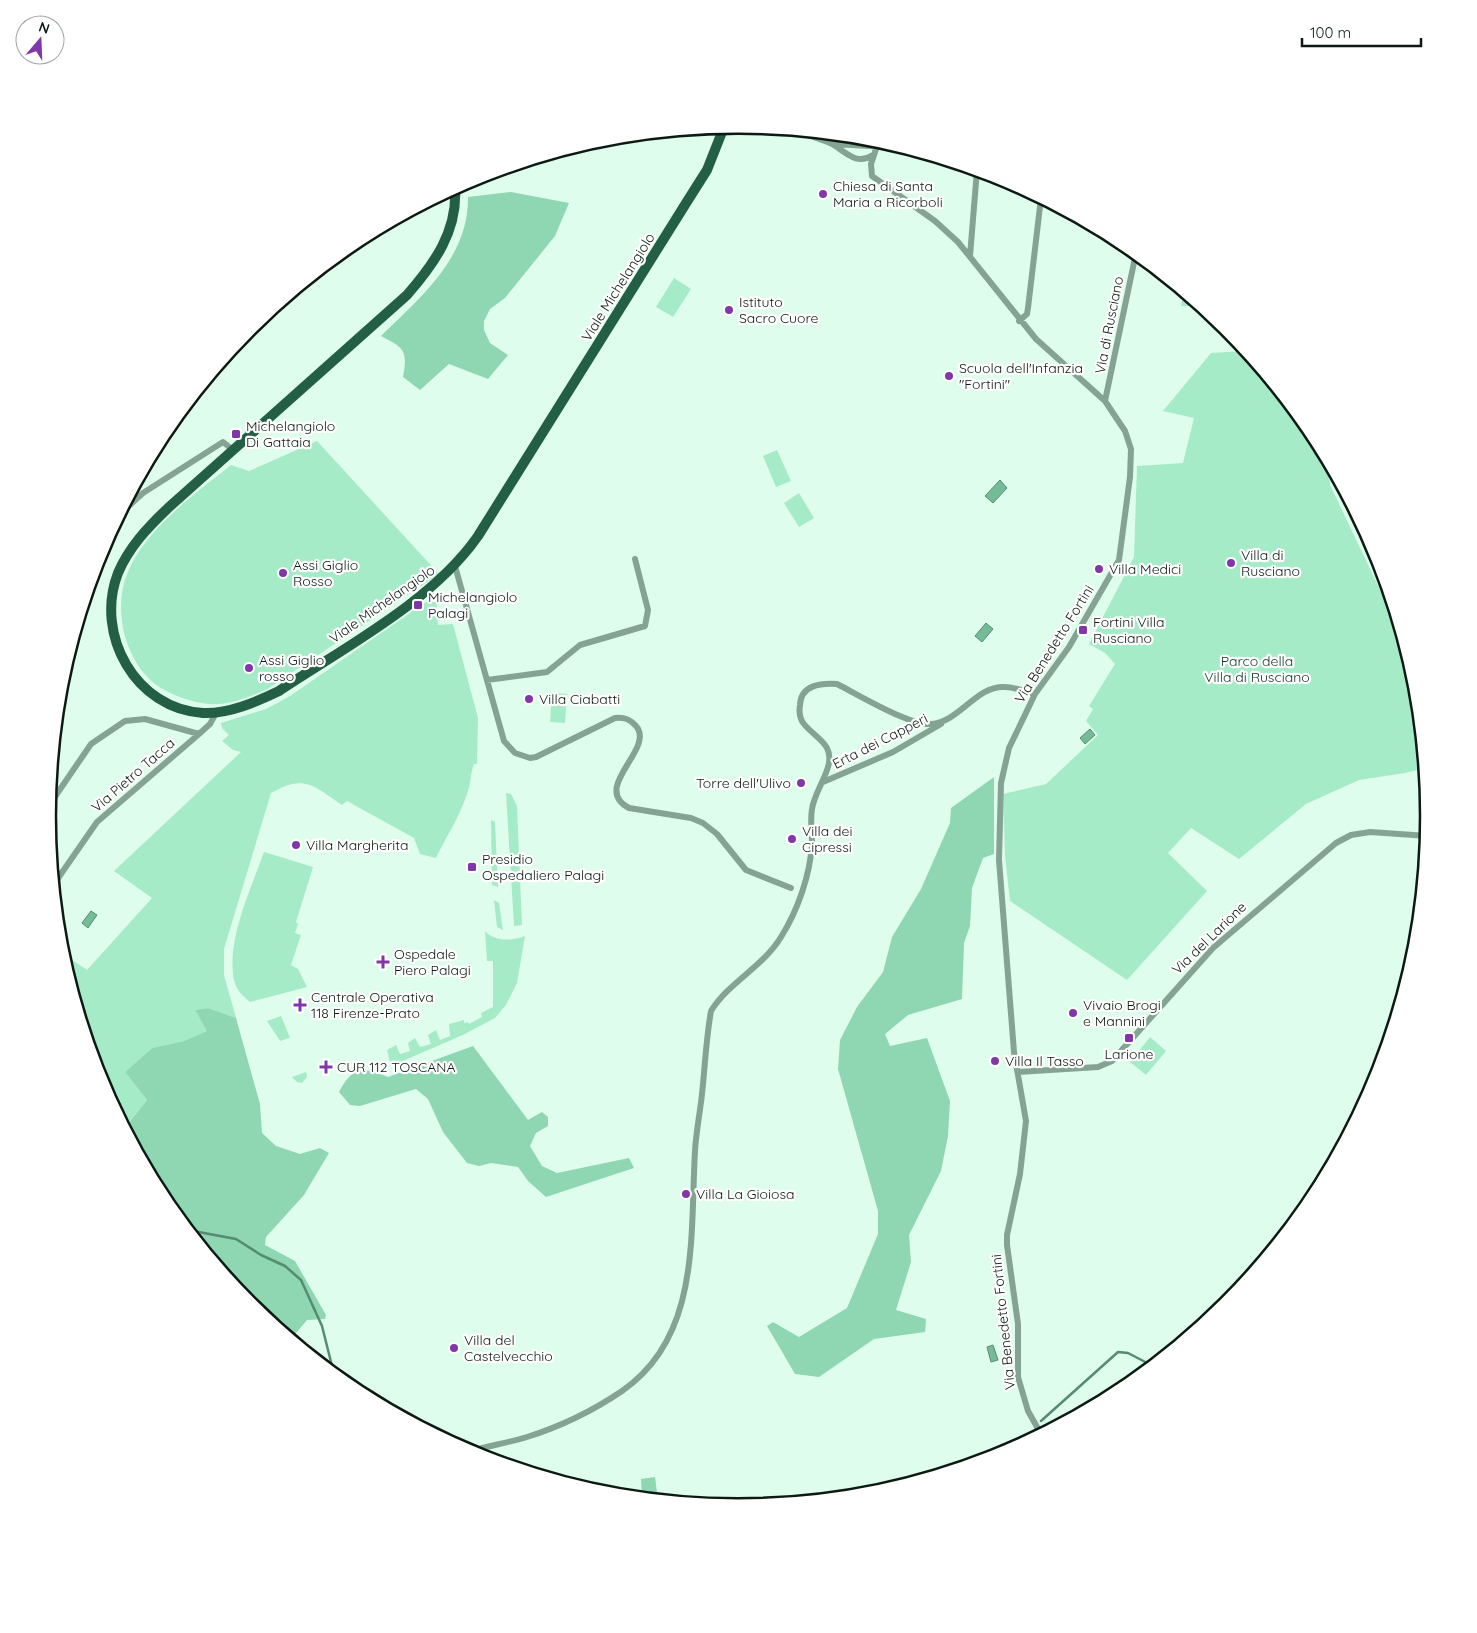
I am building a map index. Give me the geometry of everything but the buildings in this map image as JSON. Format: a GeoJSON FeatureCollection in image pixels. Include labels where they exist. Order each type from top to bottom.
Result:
{"type":"FeatureCollection","features":[{"type":"Feature","properties":{"kind":"main road","name":"Viale Michelangiolo"},"geometry":{"type":"LineString","coordinates":[[455,196],[455,212],[448,235],[435,260],[407,295],[168,508],[137,540],[118,573],[111,609],[112,625],[120,653],[141,685],[153,696],[190,711],[216,713],[243,706],[279,691],[421,596],[455,566],[478,536],[704,175],[721,135]]}},
{"type":"Feature","properties":{"kind":"street"},"geometry":{"type":"LineString","coordinates":[[820,139],[832,144],[854,159],[864,160],[874,155]]}},
{"type":"Feature","properties":{"kind":"street"},"geometry":{"type":"LineString","coordinates":[[832,144],[876,148]]}},
{"type":"Feature","properties":{"kind":"street","name":"Via Benedetto Fortini"},"geometry":{"type":"LineString","coordinates":[[876,148],[870,170],[872,176],[935,221],[970,256],[1036,339],[1105,401],[1125,430],[1131,449],[1130,477],[1119,560],[1069,647],[1035,694],[1009,748],[1001,783],[999,860],[1004,898],[1014,1052],[1026,1121],[1020,1174],[1007,1235],[1007,1245],[1018,1324],[1018,1377],[1028,1411],[1038,1429]]}},
{"type":"Feature","properties":{"kind":"street"},"geometry":{"type":"LineString","coordinates":[[970,256],[977,177]]}},
{"type":"Feature","properties":{"kind":"street"},"geometry":{"type":"LineString","coordinates":[[1020,321],[1028,308],[1040,205]]}},
{"type":"Feature","properties":{"kind":"street","name":"Via di Rusciano"},"geometry":{"type":"LineString","coordinates":[[1105,401],[1134,261]]}},
{"type":"Feature","properties":{"kind":"street"},"geometry":{"type":"LineString","coordinates":[[134,501],[143,493],[223,442],[232,450]]}},
{"type":"Feature","properties":{"kind":"street"},"geometry":{"type":"LineString","coordinates":[[487,680],[547,672],[580,645],[645,626],[648,610],[635,559]]}},
{"type":"Feature","properties":{"kind":"street"},"geometry":{"type":"LineString","coordinates":[[455,566],[504,741],[509,748],[530,758],[544,754],[615,718],[629,720],[639,730],[640,738],[618,782],[619,799],[624,805],[629,808],[691,818],[703,823],[718,834],[746,870],[791,888]]}},
{"type":"Feature","properties":{"kind":"street"},"geometry":{"type":"LineString","coordinates":[[481,1449],[527,1437],[592,1409],[623,1391],[636,1380],[650,1365],[667,1341],[682,1303],[692,1248],[695,1147],[711,1011],[719,998],[771,953],[782,935],[807,876],[812,845],[812,809],[829,765],[828,750],[823,740],[804,723],[799,711],[800,698],[809,687],[823,683],[837,684],[913,721],[931,724],[947,720]]}},
{"type":"Feature","properties":{"kind":"street","name":"Erta dei Capperi"},"geometry":{"type":"LineString","coordinates":[[823,782],[893,752],[947,720],[992,689],[1004,687],[1035,694]]}},
{"type":"Feature","properties":{"kind":"street","name":"Via Pietro Tacca"},"geometry":{"type":"LineString","coordinates":[[59,876],[97,822],[210,724],[216,713]]}},
{"type":"Feature","properties":{"kind":"street"},"geometry":{"type":"LineString","coordinates":[[57,794],[91,744],[125,721],[146,719],[199,734]]}},
{"type":"Feature","properties":{"kind":"street","name":"Via del Larione"},"geometry":{"type":"LineString","coordinates":[[1018,1072],[1098,1068],[1112,1061],[1213,948],[1314,860],[1341,840],[1356,834],[1370,832],[1420,835]]}},
{"type":"Feature","properties":{"kind":"green space"},"geometry":{"type":"Polygon","coordinates":[[[674,278],[691,289],[673,317],[656,307],[674,278]]]}},
{"type":"Feature","properties":{"kind":"green space"},"geometry":{"type":"Polygon","coordinates":[[[1183,299],[1190,306],[1181,306],[1183,299]]]}},
{"type":"Feature","properties":{"kind":"green space","name":"Parco della Villa di Rusciano"},"geometry":{"type":"Polygon","coordinates":[[[1237,351],[1280,401],[1306,437],[1328,474],[1331,487],[1388,606],[1408,683],[1415,727],[1419,770],[1359,780],[1306,804],[1239,859],[1191,828],[1168,853],[1207,891],[1127,980],[1010,901],[1005,856],[1003,794],[1046,784],[1098,735],[1086,721],[1093,709],[1089,706],[1115,664],[1105,653],[1089,644],[1134,557],[1137,466],[1183,463],[1194,418],[1163,411],[1211,353],[1237,351]]]}},
{"type":"Feature","properties":{"kind":"green space","name":"Assi Giglio Rosso"},"geometry":{"type":"Polygon","coordinates":[[[317,441],[439,574],[266,690],[223,704],[208,704],[187,699],[160,688],[144,674],[129,647],[124,633],[121,602],[123,588],[135,558],[158,527],[187,500],[231,465],[249,471],[317,441]]]}},
{"type":"Feature","properties":{"kind":"green space"},"geometry":{"type":"Polygon","coordinates":[[[777,450],[791,481],[776,487],[763,456],[777,450]]]}},
{"type":"Feature","properties":{"kind":"green space"},"geometry":{"type":"Polygon","coordinates":[[[799,493],[814,518],[799,527],[784,503],[799,493]]]}},
{"type":"Feature","properties":{"kind":"green space"},"geometry":{"type":"Polygon","coordinates":[[[436,595],[438,625],[453,624],[478,718],[477,764],[474,764],[461,810],[436,858],[420,854],[414,838],[347,801],[342,805],[308,784],[292,784],[271,793],[224,949],[224,975],[236,1018],[208,1008],[195,1010],[208,1031],[184,1041],[152,1048],[125,1072],[147,1100],[129,1122],[108,1078],[92,1036],[71,959],[87,970],[152,898],[114,871],[241,752],[233,750],[222,741],[229,735],[222,728],[221,723],[266,709],[290,696],[436,595]]]}},
{"type":"Feature","properties":{"kind":"green space"},"geometry":{"type":"Polygon","coordinates":[[[552,693],[567,694],[565,723],[550,722],[552,693]]]}},
{"type":"Feature","properties":{"kind":"green space"},"geometry":{"type":"Polygon","coordinates":[[[506,793],[511,794],[517,806],[522,925],[514,926],[506,793]]]}},
{"type":"Feature","properties":{"kind":"green space"},"geometry":{"type":"Polygon","coordinates":[[[491,820],[495,822],[498,887],[492,885],[491,820]]]}},
{"type":"Feature","properties":{"kind":"green space"},"geometry":{"type":"Polygon","coordinates":[[[264,852],[313,867],[296,922],[298,924],[295,933],[301,935],[291,965],[298,969],[307,987],[250,1002],[235,984],[232,965],[233,948],[241,915],[264,852]]]}},
{"type":"Feature","properties":{"kind":"green space"},"geometry":{"type":"Polygon","coordinates":[[[494,900],[499,903],[503,930],[497,927],[494,900]]]}},
{"type":"Feature","properties":{"kind":"green space"},"geometry":{"type":"Polygon","coordinates":[[[485,931],[489,935],[504,940],[525,936],[517,983],[506,1005],[495,1018],[463,1035],[391,1066],[387,1050],[396,1045],[400,1054],[410,1051],[408,1043],[415,1038],[420,1047],[431,1044],[428,1035],[436,1030],[440,1040],[450,1036],[449,1024],[464,1020],[464,1023],[468,1022],[469,1024],[482,1017],[481,1013],[493,1007],[493,961],[487,961],[485,931]]]}},
{"type":"Feature","properties":{"kind":"green space"},"geometry":{"type":"Polygon","coordinates":[[[281,1016],[290,1038],[280,1041],[267,1021],[281,1016]]]}},
{"type":"Feature","properties":{"kind":"green space"},"geometry":{"type":"Polygon","coordinates":[[[1150,1037],[1166,1051],[1146,1075],[1130,1062],[1150,1037]]]}},
{"type":"Feature","properties":{"kind":"green space"},"geometry":{"type":"Polygon","coordinates":[[[306,1072],[307,1077],[302,1083],[297,1082],[292,1077],[306,1072]]]}},
{"type":"Feature","properties":{"kind":"shaded area"},"geometry":{"type":"Polygon","coordinates":[[[511,192],[569,203],[555,236],[505,298],[490,309],[484,321],[484,330],[490,343],[508,355],[488,379],[449,364],[420,390],[403,377],[405,361],[402,351],[395,344],[381,336],[426,291],[451,257],[460,239],[466,219],[468,197],[511,192]]]}},
{"type":"Feature","properties":{"kind":"shaded area"},"geometry":{"type":"Polygon","coordinates":[[[1000,480],[1007,488],[993,503],[985,496],[1000,480]]]}},
{"type":"Feature","properties":{"kind":"shaded area"},"geometry":{"type":"Polygon","coordinates":[[[986,623],[993,629],[982,642],[975,636],[986,623]]]}},
{"type":"Feature","properties":{"kind":"shaded area"},"geometry":{"type":"Polygon","coordinates":[[[1090,729],[1095,735],[1085,744],[1080,738],[1090,729]]]}},
{"type":"Feature","properties":{"kind":"shaded area"},"geometry":{"type":"Polygon","coordinates":[[[994,777],[994,854],[983,858],[972,888],[970,926],[964,943],[962,999],[908,1015],[885,1034],[890,1046],[927,1038],[950,1101],[948,1136],[941,1171],[909,1235],[911,1262],[896,1310],[926,1319],[925,1332],[874,1339],[819,1377],[795,1374],[767,1326],[773,1322],[799,1337],[847,1308],[878,1234],[878,1211],[838,1069],[840,1040],[857,1007],[883,972],[892,937],[921,889],[950,823],[951,808],[994,777]]]}},
{"type":"Feature","properties":{"kind":"shaded area"},"geometry":{"type":"Polygon","coordinates":[[[91,911],[97,915],[88,928],[82,923],[91,911]]]}},
{"type":"Feature","properties":{"kind":"shaded area"},"geometry":{"type":"Polygon","coordinates":[[[208,1008],[236,1018],[260,1104],[262,1133],[276,1146],[300,1154],[320,1148],[329,1153],[304,1195],[266,1237],[265,1245],[295,1261],[326,1315],[325,1319],[307,1320],[295,1334],[256,1299],[197,1232],[171,1196],[129,1122],[147,1100],[125,1072],[152,1048],[184,1041],[207,1031],[195,1010],[208,1008]]]}},
{"type":"Feature","properties":{"kind":"shaded area"},"geometry":{"type":"Polygon","coordinates":[[[473,1046],[528,1120],[542,1112],[548,1117],[548,1126],[536,1133],[530,1146],[542,1166],[557,1173],[629,1158],[634,1168],[546,1197],[528,1181],[518,1167],[491,1163],[479,1166],[467,1163],[443,1132],[428,1099],[416,1089],[360,1106],[350,1105],[339,1092],[349,1077],[359,1071],[372,1071],[388,1077],[473,1046]]]}},
{"type":"Feature","properties":{"kind":"shaded area"},"geometry":{"type":"Polygon","coordinates":[[[993,1345],[998,1360],[991,1362],[987,1347],[993,1345]]]}},
{"type":"Feature","properties":{"kind":"shaded area"},"geometry":{"type":"Polygon","coordinates":[[[655,1477],[657,1494],[642,1492],[641,1479],[655,1477]]]}},
{"type":"Feature","properties":{"kind":"waterway"},"geometry":{"type":"LineString","coordinates":[[197,1232],[236,1239],[261,1255],[285,1266],[301,1280],[322,1326],[332,1364]]}},
{"type":"Feature","properties":{"kind":"waterway"},"geometry":{"type":"LineString","coordinates":[[1041,1421],[1118,1352],[1128,1353],[1147,1363]]}},
{"type":"Feature","properties":{"kind":"place","name":"Chiesa di Santa Maria a Ricorboli"},"geometry":{"type":"Point","coordinates":[823,194]}},
{"type":"Feature","properties":{"kind":"place","name":"Istituto Sacro Cuore"},"geometry":{"type":"Point","coordinates":[729,310]}},
{"type":"Feature","properties":{"kind":"place","name":"Scuola dell'Infanzia \"Fortini\""},"geometry":{"type":"Point","coordinates":[949,376]}},
{"type":"Feature","properties":{"kind":"place","name":"Michelangiolo Di Gattaia"},"geometry":{"type":"Point","coordinates":[236,434]}},
{"type":"Feature","properties":{"kind":"place","name":"Villa di Rusciano"},"geometry":{"type":"Point","coordinates":[1231,563]}},
{"type":"Feature","properties":{"kind":"place","name":"Villa Medici"},"geometry":{"type":"Point","coordinates":[1099,569]}},
{"type":"Feature","properties":{"kind":"place","name":"Assi Giglio Rosso"},"geometry":{"type":"Point","coordinates":[283,573]}},
{"type":"Feature","properties":{"kind":"place","name":"Michelangiolo Palagi"},"geometry":{"type":"Point","coordinates":[418,605]}},
{"type":"Feature","properties":{"kind":"place","name":"Fortini Villa Rusciano"},"geometry":{"type":"Point","coordinates":[1083,630]}},
{"type":"Feature","properties":{"kind":"place","name":"Assi Giglio rosso"},"geometry":{"type":"Point","coordinates":[249,668]}},
{"type":"Feature","properties":{"kind":"place","name":"Villa Ciabatti"},"geometry":{"type":"Point","coordinates":[529,699]}},
{"type":"Feature","properties":{"kind":"place","name":"Torre dell'Ulivo"},"geometry":{"type":"Point","coordinates":[801,783]}},
{"type":"Feature","properties":{"kind":"place","name":"Villa dei Cipressi"},"geometry":{"type":"Point","coordinates":[792,839]}},
{"type":"Feature","properties":{"kind":"place","name":"Villa Margherita"},"geometry":{"type":"Point","coordinates":[296,845]}},
{"type":"Feature","properties":{"kind":"place","name":"Presidio Ospedaliero Palagi"},"geometry":{"type":"Point","coordinates":[472,867]}},
{"type":"Feature","properties":{"kind":"place","name":"Ospedale Piero Palagi"},"geometry":{"type":"Point","coordinates":[383,962]}},
{"type":"Feature","properties":{"kind":"place","name":"Centrale Operativa 118 Firenze-Prato"},"geometry":{"type":"Point","coordinates":[300,1005]}},
{"type":"Feature","properties":{"kind":"place","name":"Vivaio Brogi e Mannini"},"geometry":{"type":"Point","coordinates":[1073,1013]}},
{"type":"Feature","properties":{"kind":"place","name":"Larione"},"geometry":{"type":"Point","coordinates":[1129,1038]}},
{"type":"Feature","properties":{"kind":"place","name":"Villa Il Tasso"},"geometry":{"type":"Point","coordinates":[995,1061]}},
{"type":"Feature","properties":{"kind":"place","name":"CUR 112 TOSCANA"},"geometry":{"type":"Point","coordinates":[326,1067]}},
{"type":"Feature","properties":{"kind":"place","name":"Villa La Gioiosa"},"geometry":{"type":"Point","coordinates":[686,1194]}},
{"type":"Feature","properties":{"kind":"place","name":"Villa del Castelvecchio"},"geometry":{"type":"Point","coordinates":[454,1348]}}]}
